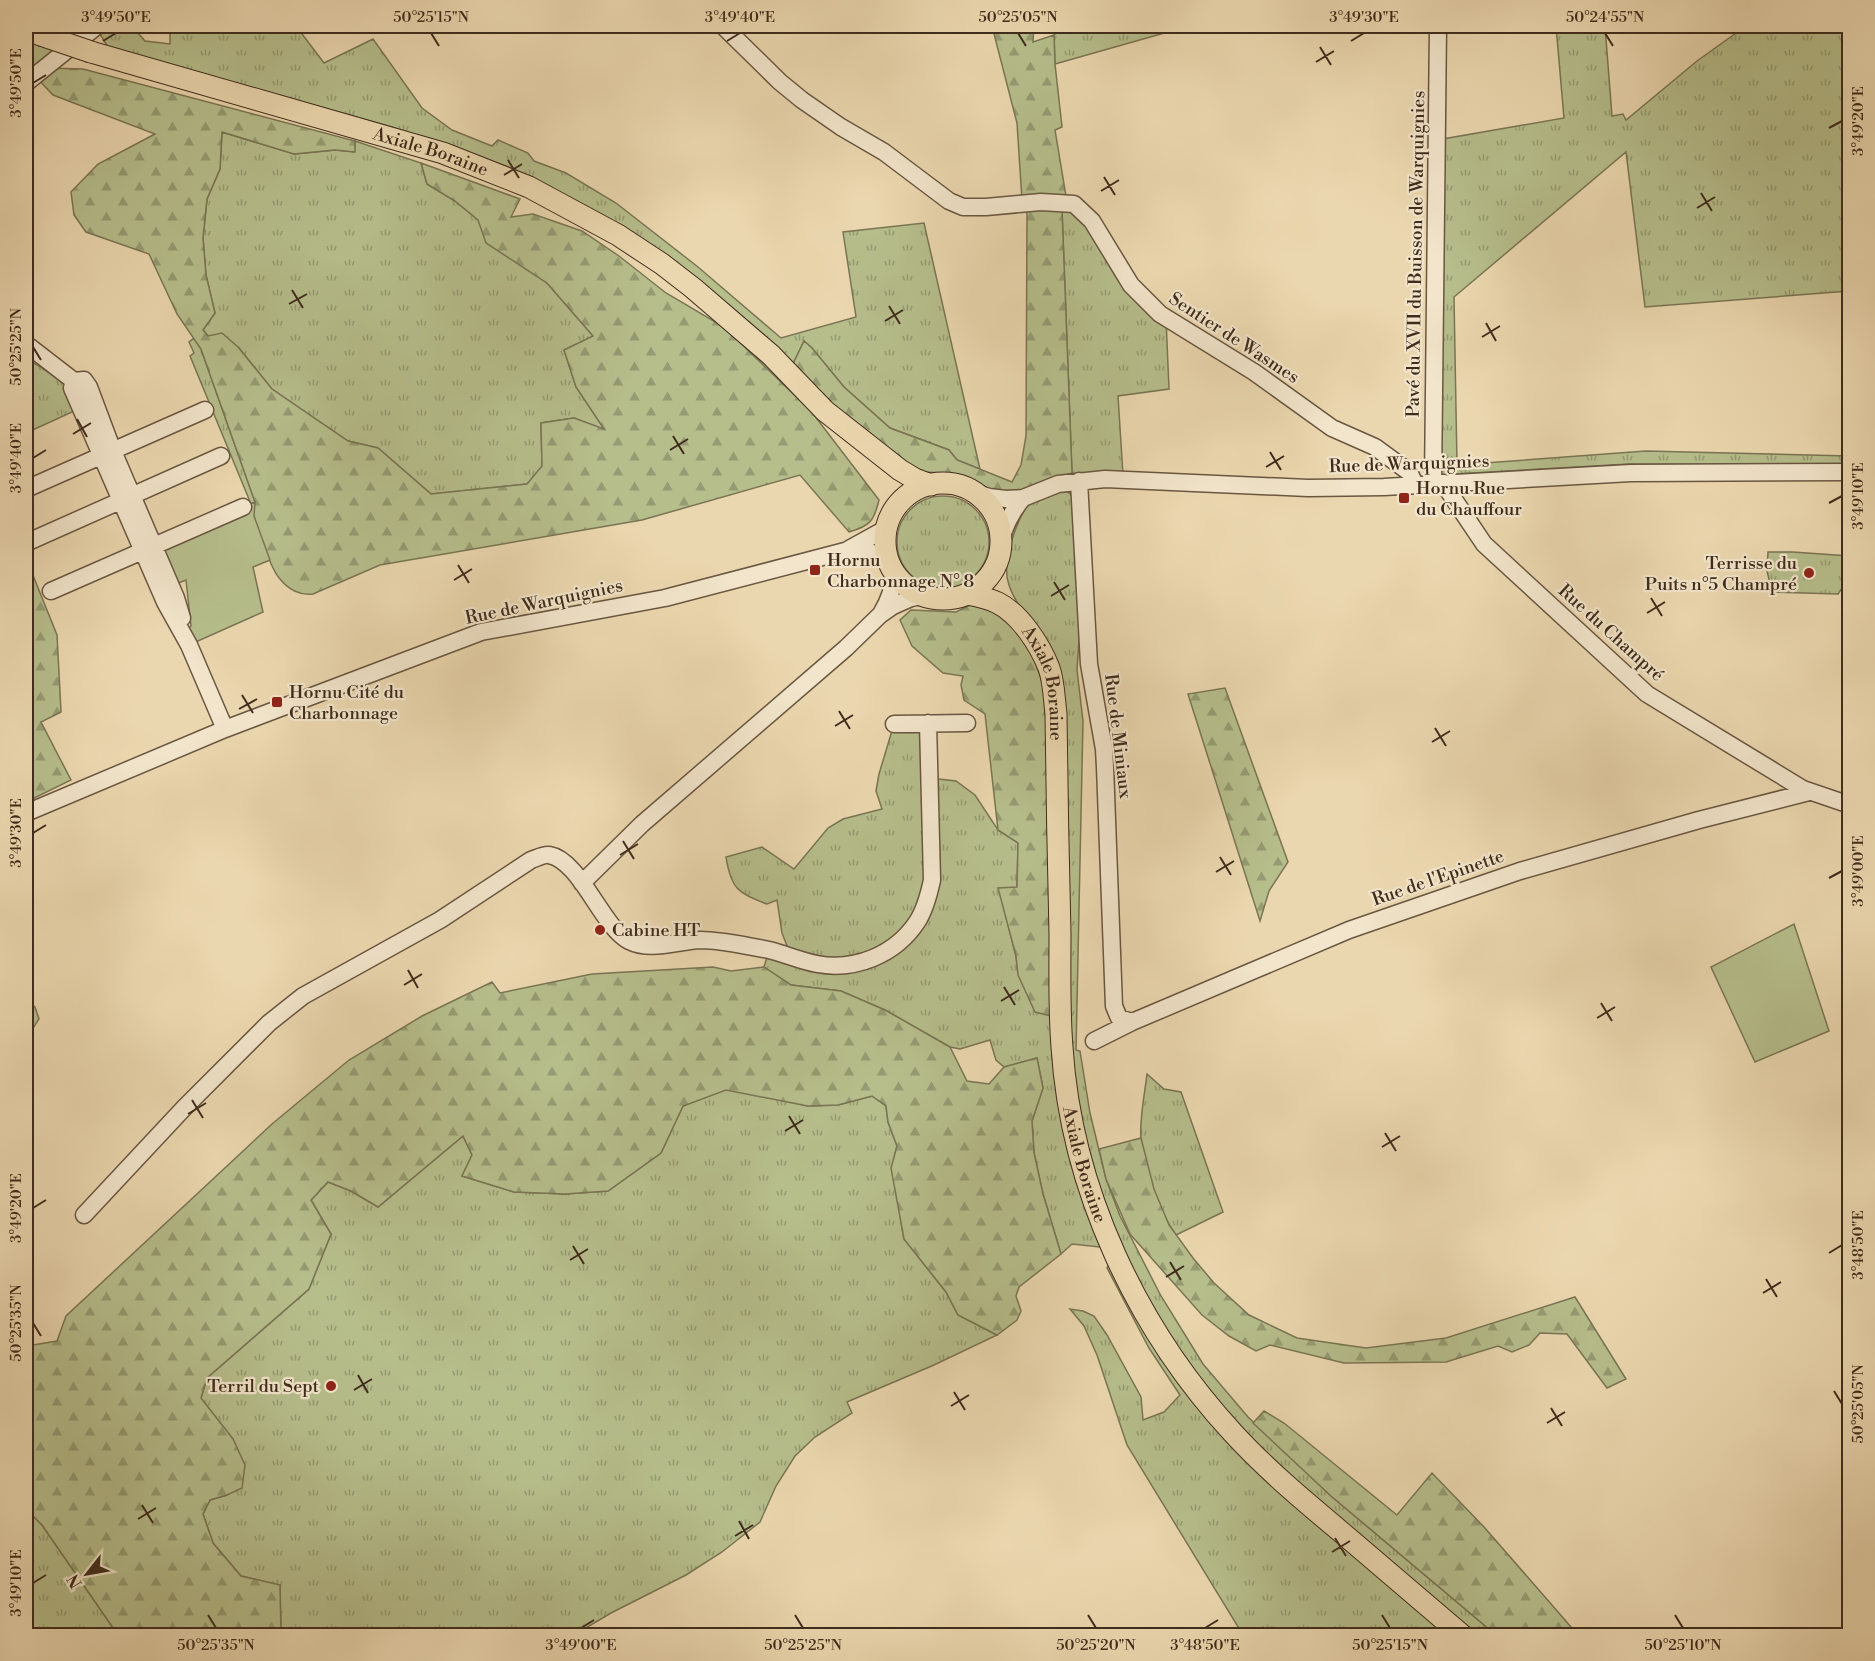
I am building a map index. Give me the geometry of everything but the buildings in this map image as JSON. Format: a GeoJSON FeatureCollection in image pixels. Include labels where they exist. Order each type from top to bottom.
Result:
{"type":"FeatureCollection","features":[{"type":"Feature","properties":{"kind":"main road","name":"Axiale Boraine"},"geometry":{"type":"LineString","coordinates":[[33,32],[91,52],[444,153],[529,187],[609,230],[662,264],[737,325],[771,355],[825,411],[886,459],[894,473],[899,504]]}},
{"type":"Feature","properties":{"kind":"main road"},"geometry":{"type":"LineString","coordinates":[[886,459],[915,478],[931,484],[960,486],[973,492],[988,505],[997,522],[1001,541],[999,554],[995,567],[983,583],[967,594]]}},
{"type":"Feature","properties":{"kind":"main road"},"geometry":{"type":"LineString","coordinates":[[922,596],[907,587],[892,568],[885,546],[891,515],[899,504],[914,492],[931,484]]}},
{"type":"Feature","properties":{"kind":"main road"},"geometry":{"type":"LineString","coordinates":[[995,567],[1004,598],[1012,612]]}},
{"type":"Feature","properties":{"kind":"main road","name":"Axiale Boraine"},"geometry":{"type":"LineString","coordinates":[[922,596],[945,599],[967,594],[998,603],[1012,612],[1042,653],[1049,669],[1056,714],[1062,1048],[1075,1132],[1085,1176],[1114,1251],[1138,1302],[1163,1343],[1203,1399],[1231,1431],[1287,1486],[1462,1635]]}},
{"type":"Feature","properties":{"kind":"street"},"geometry":{"type":"LineString","coordinates":[[26,83],[97,26]]}},
{"type":"Feature","properties":{"kind":"street","name":"Sentier de Wasmes"},"geometry":{"type":"LineString","coordinates":[[723,26],[780,82],[802,100],[841,127],[884,152],[950,201],[963,207],[1041,201],[1074,204],[1092,220],[1131,285],[1160,315],[1254,372],[1332,428],[1375,447],[1409,472],[1415,484]]}},
{"type":"Feature","properties":{"kind":"street","name":"Pavé du XVII du Buisson de Warquignies"},"geometry":{"type":"LineString","coordinates":[[1438,26],[1438,483]]}},
{"type":"Feature","properties":{"kind":"street"},"geometry":{"type":"LineString","coordinates":[[26,346],[83,390],[148,548],[165,602],[189,645],[225,729]]}},
{"type":"Feature","properties":{"kind":"street"},"geometry":{"type":"LineString","coordinates":[[26,489],[205,410]]}},
{"type":"Feature","properties":{"kind":"street"},"geometry":{"type":"LineString","coordinates":[[28,542],[221,456]]}},
{"type":"Feature","properties":{"kind":"street","name":"Rue de Warquignies"},"geometry":{"type":"LineString","coordinates":[[973,492],[989,497],[1023,498],[1058,484],[1105,479],[1308,488],[1384,487],[1631,473],[1850,472]]}},
{"type":"Feature","properties":{"kind":"street","name":"Rue de Miniaux"},"geometry":{"type":"LineString","coordinates":[[1079,481],[1087,636],[1092,682],[1104,749],[1114,1006],[1119,1018],[1132,1022]]}},
{"type":"Feature","properties":{"kind":"street","name":"Rue du Champré"},"geometry":{"type":"LineString","coordinates":[[1438,483],[1484,544],[1647,694],[1809,792],[1850,805]]}},
{"type":"Feature","properties":{"kind":"street"},"geometry":{"type":"LineString","coordinates":[[1001,541],[1012,510],[1023,498]]}},
{"type":"Feature","properties":{"kind":"street"},"geometry":{"type":"LineString","coordinates":[[51,591],[243,507]]}},
{"type":"Feature","properties":{"kind":"street"},"geometry":{"type":"LineString","coordinates":[[845,550],[887,528]]}},
{"type":"Feature","properties":{"kind":"street"},"geometry":{"type":"LineString","coordinates":[[845,550],[869,551],[892,568],[893,588],[880,615]]}},
{"type":"Feature","properties":{"kind":"street","name":"Rue de Warquignies"},"geometry":{"type":"LineString","coordinates":[[26,813],[225,729],[481,632],[665,598],[845,550]]}},
{"type":"Feature","properties":{"kind":"street"},"geometry":{"type":"LineString","coordinates":[[582,883],[642,824],[846,648],[880,615],[893,606],[922,596]]}},
{"type":"Feature","properties":{"kind":"street"},"geometry":{"type":"LineString","coordinates":[[84,1215],[184,1108],[269,1023],[303,996],[440,920],[531,860],[547,855],[567,866],[612,925],[627,940],[645,947],[700,940],[769,950],[818,964],[845,966],[867,961],[887,951],[917,922],[928,897],[932,880],[928,723]]}},
{"type":"Feature","properties":{"kind":"street"},"geometry":{"type":"LineString","coordinates":[[894,724],[967,723]]}},
{"type":"Feature","properties":{"kind":"street","name":"Rue de l'Epinette"},"geometry":{"type":"LineString","coordinates":[[1094,1041],[1132,1022],[1369,923],[1520,871],[1699,820],[1809,792]]}},
{"type":"Feature","properties":{"kind":"green space"},"geometry":{"type":"Polygon","coordinates":[[[26,26],[97,26],[46,68],[83,69],[355,141],[355,152],[335,150],[294,154],[222,132],[220,169],[207,199],[203,238],[206,275],[215,313],[203,330],[208,336],[222,333],[238,347],[272,389],[348,441],[378,448],[431,494],[527,484],[542,466],[541,423],[574,418],[604,429],[576,387],[564,350],[593,336],[547,283],[486,243],[478,220],[455,201],[427,184],[421,163],[520,199],[511,217],[533,214],[582,231],[619,256],[666,293],[724,327],[811,411],[879,500],[873,518],[866,525],[849,532],[800,475],[642,520],[380,565],[313,594],[303,594],[291,589],[277,574],[261,539],[255,522],[255,502],[201,349],[177,314],[149,254],[86,232],[74,215],[71,192],[98,164],[155,134],[53,95],[35,76],[26,83],[26,26]]]}},
{"type":"Feature","properties":{"kind":"green space"},"geometry":{"type":"Polygon","coordinates":[[[108,26],[132,26],[145,41],[170,44],[170,28],[173,26],[296,26],[324,63],[373,39],[422,108],[452,130],[492,146],[498,140],[528,153],[534,161],[566,173],[616,203],[698,267],[781,338],[856,317],[843,232],[924,223],[980,469],[957,460],[949,450],[890,428],[844,387],[804,341],[792,366],[590,209],[511,168],[392,127],[108,47],[100,34],[108,26]]]}},
{"type":"Feature","properties":{"kind":"green space"},"geometry":{"type":"Polygon","coordinates":[[[992,26],[1034,26],[1033,42],[1054,35],[1062,127],[1055,130],[1066,196],[1062,210],[1072,473],[1026,491],[988,491],[945,473],[924,472],[901,462],[857,429],[792,366],[804,341],[844,387],[890,428],[949,450],[957,460],[1012,482],[1021,465],[1026,436],[1027,214],[1022,200],[1017,123],[992,26]]]}},
{"type":"Feature","properties":{"kind":"green space"},"geometry":{"type":"Polygon","coordinates":[[[1065,26],[1189,26],[1055,64],[1054,35],[1065,26]]]}},
{"type":"Feature","properties":{"kind":"green space"},"geometry":{"type":"Polygon","coordinates":[[[1556,26],[1605,26],[1612,116],[1623,114],[1626,120],[1697,61],[1746,26],[1849,26],[1849,291],[1645,307],[1626,152],[1454,297],[1457,465],[1646,451],[1849,456],[1849,465],[1629,464],[1437,475],[1443,139],[1564,118],[1556,26]]]}},
{"type":"Feature","properties":{"kind":"green space"},"geometry":{"type":"Polygon","coordinates":[[[222,132],[294,154],[335,150],[354,152],[355,141],[421,163],[427,184],[455,201],[478,220],[522,244],[547,283],[594,337],[564,350],[576,387],[605,430],[574,418],[541,423],[542,467],[527,484],[431,494],[378,448],[348,441],[272,389],[238,347],[208,336],[203,330],[215,313],[206,275],[203,238],[207,199],[220,169],[222,132]]]}},
{"type":"Feature","properties":{"kind":"green space"},"geometry":{"type":"Polygon","coordinates":[[[1066,196],[1166,318],[1169,389],[1118,396],[1123,475],[1072,473],[1062,210],[1066,196]]]}},
{"type":"Feature","properties":{"kind":"green space"},"geometry":{"type":"Polygon","coordinates":[[[194,338],[201,349],[255,502],[251,504],[190,356],[194,353],[189,342],[194,338]]]}},
{"type":"Feature","properties":{"kind":"green space"},"geometry":{"type":"Polygon","coordinates":[[[26,360],[38,365],[72,388],[81,408],[26,433],[26,360]]]}},
{"type":"Feature","properties":{"kind":"green space"},"geometry":{"type":"Polygon","coordinates":[[[1065,489],[1075,499],[1080,625],[1077,670],[1083,721],[1076,1050],[1080,1051],[1090,1113],[1106,1179],[1120,1216],[1161,1296],[1203,1364],[1248,1417],[1331,1496],[1496,1635],[1243,1635],[1127,1445],[1097,1355],[1084,1326],[1070,1309],[1094,1316],[1107,1335],[1141,1397],[1143,1420],[1164,1412],[1180,1395],[1149,1348],[1107,1268],[1114,1252],[1100,1247],[1072,1244],[1061,1254],[1043,1194],[1034,1153],[1032,1121],[1043,1088],[1037,1058],[1004,1067],[996,1060],[990,1040],[960,1049],[950,1047],[885,1010],[841,991],[791,985],[764,967],[769,950],[791,956],[782,933],[777,900],[767,904],[743,893],[730,876],[726,857],[762,847],[794,869],[828,828],[843,819],[882,809],[876,791],[894,724],[928,723],[930,778],[956,781],[975,795],[998,830],[1018,842],[1017,888],[999,888],[1016,956],[1018,975],[1043,637],[1015,599],[1009,585],[1007,564],[1016,529],[1030,499],[1065,489]]]}},
{"type":"Feature","properties":{"kind":"green space"},"geometry":{"type":"Polygon","coordinates":[[[934,496],[952,496],[969,503],[982,516],[989,533],[989,551],[982,568],[969,581],[952,588],[934,588],[917,581],[904,568],[897,551],[897,533],[904,516],[917,503],[934,496]]]}},
{"type":"Feature","properties":{"kind":"green space"},"geometry":{"type":"Polygon","coordinates":[[[255,502],[254,516],[270,560],[253,567],[263,612],[189,645],[185,631],[191,626],[186,580],[171,586],[154,546],[255,502]]]}},
{"type":"Feature","properties":{"kind":"green space","name":"Terrisse du Puits n°5 Champré"},"geometry":{"type":"Polygon","coordinates":[[[1768,552],[1849,556],[1849,578],[1838,594],[1772,592],[1767,571],[1768,552]]]}},
{"type":"Feature","properties":{"kind":"green space"},"geometry":{"type":"Polygon","coordinates":[[[26,558],[57,635],[61,712],[41,722],[71,780],[26,802],[26,558]]]}},
{"type":"Feature","properties":{"kind":"green space"},"geometry":{"type":"Polygon","coordinates":[[[976,602],[1006,622],[1026,645],[1039,673],[1049,707],[1051,1016],[1035,1012],[1018,975],[1016,956],[998,888],[1017,887],[1018,843],[998,830],[985,714],[964,700],[961,685],[963,676],[943,673],[912,646],[900,620],[911,610],[956,612],[976,602]]]}},
{"type":"Feature","properties":{"kind":"green space"},"geometry":{"type":"Polygon","coordinates":[[[1225,688],[1288,862],[1269,891],[1260,921],[1188,694],[1225,688]]]}},
{"type":"Feature","properties":{"kind":"green space"},"geometry":{"type":"Polygon","coordinates":[[[1794,924],[1829,1031],[1755,1062],[1711,967],[1794,924]]]}},
{"type":"Feature","properties":{"kind":"green space"},"geometry":{"type":"Polygon","coordinates":[[[713,967],[731,971],[764,967],[791,985],[841,991],[885,1010],[950,1047],[967,1081],[989,1084],[1004,1067],[1037,1058],[1043,1088],[1032,1121],[1034,1153],[1043,1194],[1061,1254],[1019,1287],[1016,1296],[1021,1311],[1017,1320],[997,1335],[958,1315],[946,1292],[904,1239],[891,1168],[897,1146],[888,1122],[886,1106],[872,1096],[838,1105],[808,1106],[726,1090],[683,1106],[661,1153],[608,1191],[565,1194],[514,1192],[462,1176],[472,1155],[463,1136],[378,1207],[351,1191],[328,1182],[311,1200],[331,1234],[309,1289],[207,1378],[201,1398],[233,1439],[245,1465],[242,1488],[210,1500],[203,1514],[213,1543],[241,1576],[280,1585],[281,1635],[118,1635],[42,1525],[26,1509],[26,1349],[33,1345],[57,1341],[66,1316],[272,1124],[349,1060],[422,1016],[492,982],[500,993],[592,974],[713,967]]]}},
{"type":"Feature","properties":{"kind":"green space"},"geometry":{"type":"Polygon","coordinates":[[[26,1000],[35,1007],[39,1019],[26,1039],[26,1000]]]}},
{"type":"Feature","properties":{"kind":"green space"},"geometry":{"type":"Polygon","coordinates":[[[1147,1074],[1164,1089],[1181,1092],[1223,1212],[1176,1235],[1158,1202],[1149,1176],[1141,1139],[1142,1106],[1147,1074]]]}},
{"type":"Feature","properties":{"kind":"green space","name":"Terril du Sept"},"geometry":{"type":"Polygon","coordinates":[[[726,1089],[808,1106],[838,1105],[872,1096],[886,1106],[888,1122],[897,1146],[892,1168],[904,1239],[946,1292],[958,1315],[997,1335],[847,1402],[852,1413],[815,1437],[795,1456],[776,1486],[760,1522],[722,1552],[686,1575],[611,1613],[574,1635],[281,1635],[280,1585],[241,1576],[213,1543],[203,1514],[210,1500],[227,1495],[201,1398],[207,1378],[309,1289],[331,1234],[311,1200],[328,1182],[351,1191],[378,1207],[463,1136],[472,1155],[462,1176],[514,1192],[565,1194],[608,1191],[661,1153],[683,1106],[726,1089]]]}},
{"type":"Feature","properties":{"kind":"green space"},"geometry":{"type":"Polygon","coordinates":[[[1141,1138],[1154,1189],[1169,1225],[1214,1283],[1249,1315],[1297,1338],[1366,1348],[1446,1338],[1575,1297],[1626,1379],[1607,1388],[1567,1334],[1540,1333],[1529,1345],[1512,1352],[1498,1346],[1446,1362],[1344,1363],[1270,1345],[1256,1351],[1229,1336],[1202,1315],[1130,1234],[1106,1179],[1099,1149],[1141,1138]]]}},
{"type":"Feature","properties":{"kind":"green space"},"geometry":{"type":"Polygon","coordinates":[[[1264,1411],[1284,1423],[1397,1515],[1432,1473],[1484,1527],[1578,1635],[1496,1635],[1331,1496],[1253,1423],[1264,1411]]]}},
{"type":"Feature","properties":{"kind":"green space"},"geometry":{"type":"Polygon","coordinates":[[[26,1509],[42,1525],[118,1635],[26,1635],[26,1509]]]}},
{"type":"Feature","properties":{"kind":"place","name":"Hornu Rue du Chauffour"},"geometry":{"type":"Point","coordinates":[1404,498]}},
{"type":"Feature","properties":{"kind":"place","name":"Hornu Charbonnage N° 8"},"geometry":{"type":"Point","coordinates":[815,570]}},
{"type":"Feature","properties":{"kind":"place","name":"Terrisse du Puits n°5 Champré"},"geometry":{"type":"Point","coordinates":[1809,573]}},
{"type":"Feature","properties":{"kind":"place","name":"Hornu Cité du Charbonnage"},"geometry":{"type":"Point","coordinates":[277,702]}},
{"type":"Feature","properties":{"kind":"place","name":"Cabine HT"},"geometry":{"type":"Point","coordinates":[600,930]}},
{"type":"Feature","properties":{"kind":"place","name":"Terril du Sept"},"geometry":{"type":"Point","coordinates":[331,1386]}}]}
